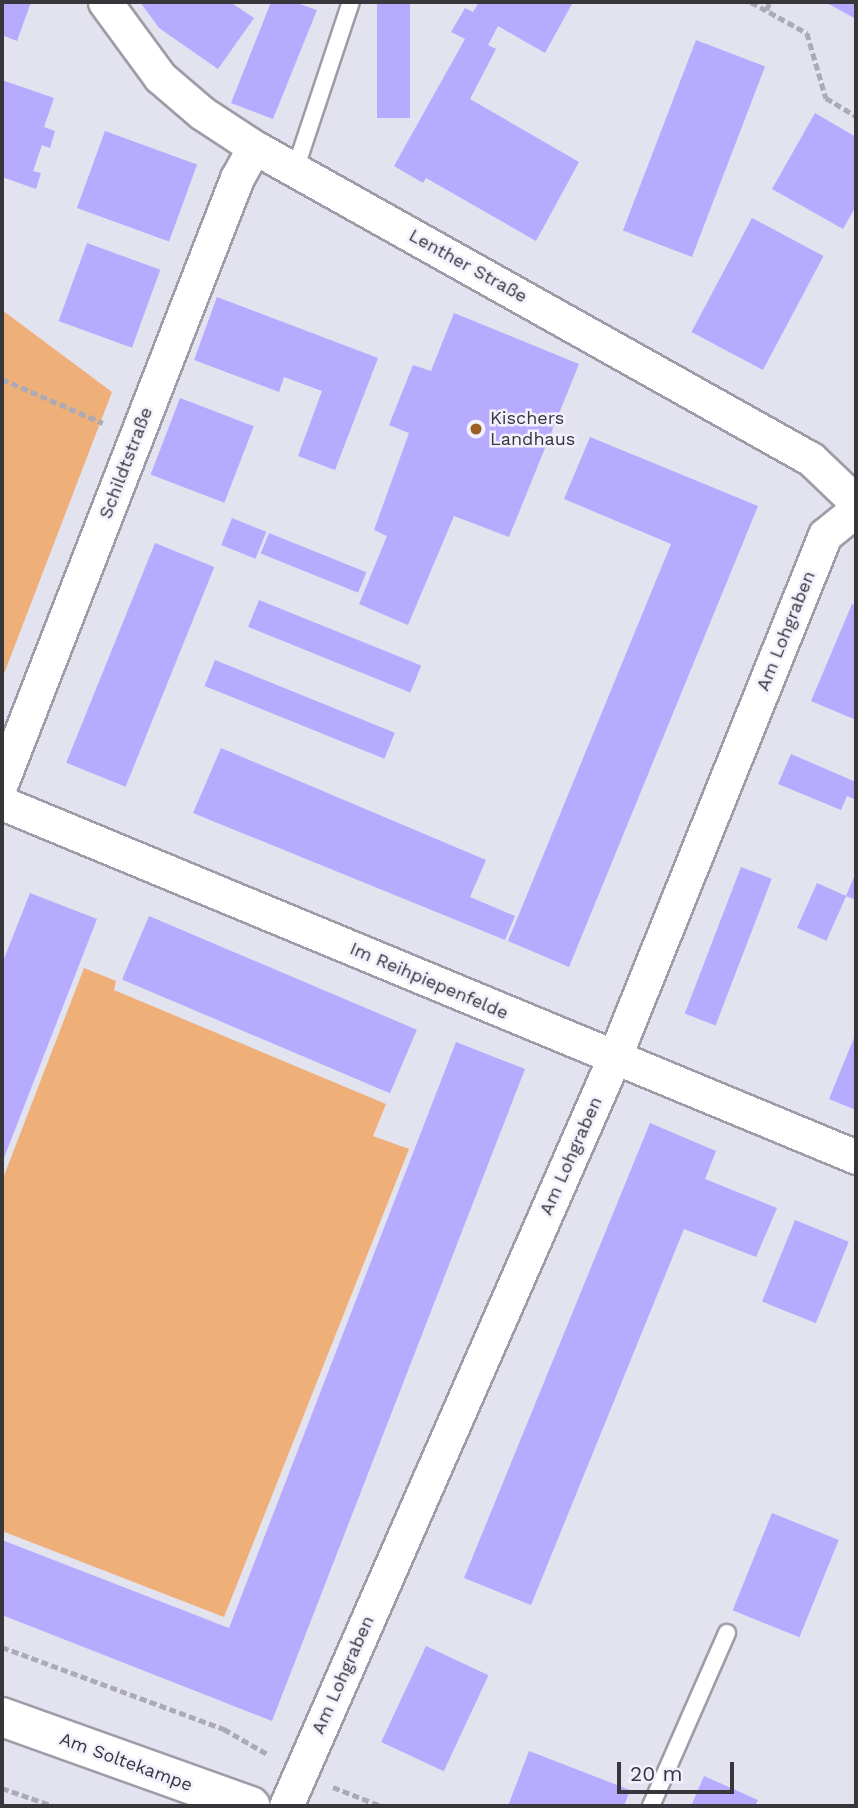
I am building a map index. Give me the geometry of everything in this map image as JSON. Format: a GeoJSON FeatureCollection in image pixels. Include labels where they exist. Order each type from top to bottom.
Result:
{"type":"FeatureCollection","features":[{"type":"Feature","properties":{"kind":"street","name":"Lenther Straße"},"geometry":{"type":"LineString","coordinates":[[105,2],[169,85],[254,147],[811,459],[856,502]]}},
{"type":"Feature","properties":{"kind":"street","name":"Schildtstraße"},"geometry":{"type":"LineString","coordinates":[[2,782],[237,178],[254,147]]}},
{"type":"Feature","properties":{"kind":"street","name":"Am Lohgraben"},"geometry":{"type":"LineString","coordinates":[[286,1806],[614,1058],[825,535],[856,510]]}},
{"type":"Feature","properties":{"kind":"street","name":"Im Reihpiepenfelde"},"geometry":{"type":"LineString","coordinates":[[2,803],[856,1157]]}},
{"type":"Feature","properties":{"kind":"street","name":"Am Soltekampe"},"geometry":{"type":"LineString","coordinates":[[2,1717],[251,1806]]}},
{"type":"Feature","properties":{"kind":"lane"},"geometry":{"type":"LineString","coordinates":[[295,170],[351,2]]}},
{"type":"Feature","properties":{"kind":"lane"},"geometry":{"type":"LineString","coordinates":[[651,1806],[727,1633]]}},
{"type":"Feature","properties":{"kind":"path"},"geometry":{"type":"LineString","coordinates":[[751,2],[807,33],[826,98],[856,116]]}},
{"type":"Feature","properties":{"kind":"path"},"geometry":{"type":"LineString","coordinates":[[765,10],[770,2]]}},
{"type":"Feature","properties":{"kind":"path"},"geometry":{"type":"LineString","coordinates":[[2,379],[136,436]]}},
{"type":"Feature","properties":{"kind":"path"},"geometry":{"type":"LineString","coordinates":[[2,1647],[224,1729],[300,1772],[381,1806]]}},
{"type":"Feature","properties":{"kind":"path"},"geometry":{"type":"LineString","coordinates":[[2,1788],[53,1806]]}},
{"type":"Feature","properties":{"kind":"shaded area"},"geometry":{"type":"Polygon","coordinates":[[[2,310],[112,392],[2,679],[2,310]]]}},
{"type":"Feature","properties":{"kind":"shaded area"},"geometry":{"type":"Polygon","coordinates":[[[84,968],[116,981],[114,990],[386,1104],[373,1136],[409,1149],[224,1617],[2,1531],[2,1181],[84,968]]]}},
{"type":"Feature","properties":{"kind":"building"},"geometry":{"type":"Polygon","coordinates":[[[2,2],[31,2],[17,41],[2,35],[2,2]]]}},
{"type":"Feature","properties":{"kind":"building"},"geometry":{"type":"Polygon","coordinates":[[[140,2],[230,2],[254,18],[218,69],[159,28],[140,2]]]}},
{"type":"Feature","properties":{"kind":"building"},"geometry":{"type":"Polygon","coordinates":[[[271,2],[294,2],[317,10],[273,119],[231,103],[271,2]]]}},
{"type":"Feature","properties":{"kind":"building"},"geometry":{"type":"Polygon","coordinates":[[[377,2],[410,2],[410,118],[377,118],[377,2]]]}},
{"type":"Feature","properties":{"kind":"building"},"geometry":{"type":"Polygon","coordinates":[[[479,2],[573,2],[545,53],[498,26],[488,45],[496,49],[470,99],[579,162],[536,241],[426,178],[423,183],[394,166],[465,39],[451,32],[465,8],[473,12],[479,2]]]}},
{"type":"Feature","properties":{"kind":"building"},"geometry":{"type":"Polygon","coordinates":[[[825,2],[856,2],[856,19],[825,2]]]}},
{"type":"Feature","properties":{"kind":"building"},"geometry":{"type":"Polygon","coordinates":[[[696,40],[765,67],[692,257],[623,230],[696,40]]]}},
{"type":"Feature","properties":{"kind":"building"},"geometry":{"type":"Polygon","coordinates":[[[2,80],[54,98],[44,127],[55,131],[50,148],[42,145],[33,171],[41,173],[36,189],[2,177],[2,80]]]}},
{"type":"Feature","properties":{"kind":"building"},"geometry":{"type":"Polygon","coordinates":[[[815,113],[856,137],[856,206],[843,229],[772,189],[815,113]]]}},
{"type":"Feature","properties":{"kind":"building"},"geometry":{"type":"Polygon","coordinates":[[[105,131],[197,165],[169,242],[77,208],[105,131]]]}},
{"type":"Feature","properties":{"kind":"building"},"geometry":{"type":"Polygon","coordinates":[[[752,218],[824,256],[763,370],[691,332],[752,218]]]}},
{"type":"Feature","properties":{"kind":"building"},"geometry":{"type":"Polygon","coordinates":[[[87,243],[160,270],[132,348],[59,321],[87,243]]]}},
{"type":"Feature","properties":{"kind":"building"},"geometry":{"type":"Polygon","coordinates":[[[217,297],[378,358],[335,470],[298,456],[322,391],[284,377],[279,392],[194,360],[217,297]]]}},
{"type":"Feature","properties":{"kind":"building","name":"Kischers Landhaus"},"geometry":{"type":"Polygon","coordinates":[[[454,313],[579,364],[509,537],[454,516],[408,625],[359,604],[387,536],[374,530],[409,433],[389,425],[413,365],[431,371],[454,313]]]}},
{"type":"Feature","properties":{"kind":"building"},"geometry":{"type":"Polygon","coordinates":[[[180,398],[254,426],[224,503],[151,475],[180,398]]]}},
{"type":"Feature","properties":{"kind":"building"},"geometry":{"type":"Polygon","coordinates":[[[590,437],[758,506],[569,967],[508,941],[671,544],[564,499],[590,437]]]}},
{"type":"Feature","properties":{"kind":"building"},"geometry":{"type":"Polygon","coordinates":[[[232,518],[266,532],[255,559],[221,545],[232,518]]]}},
{"type":"Feature","properties":{"kind":"building"},"geometry":{"type":"Polygon","coordinates":[[[269,533],[366,572],[358,593],[261,553],[269,533]]]}},
{"type":"Feature","properties":{"kind":"building"},"geometry":{"type":"Polygon","coordinates":[[[155,543],[214,567],[126,787],[66,763],[155,543]]]}},
{"type":"Feature","properties":{"kind":"building"},"geometry":{"type":"Polygon","coordinates":[[[259,600],[421,666],[410,692],[248,627],[259,600]]]}},
{"type":"Feature","properties":{"kind":"building"},"geometry":{"type":"Polygon","coordinates":[[[852,604],[856,606],[856,720],[811,701],[852,604]]]}},
{"type":"Feature","properties":{"kind":"building"},"geometry":{"type":"Polygon","coordinates":[[[215,660],[395,733],[384,759],[205,686],[215,660]]]}},
{"type":"Feature","properties":{"kind":"building"},"geometry":{"type":"Polygon","coordinates":[[[221,748],[486,860],[470,897],[515,916],[505,940],[193,813],[221,748]]]}},
{"type":"Feature","properties":{"kind":"building"},"geometry":{"type":"Polygon","coordinates":[[[791,754],[856,782],[856,800],[847,796],[841,810],[778,784],[791,754]]]}},
{"type":"Feature","properties":{"kind":"building"},"geometry":{"type":"Polygon","coordinates":[[[741,867],[772,879],[716,1025],[685,1014],[741,867]]]}},
{"type":"Feature","properties":{"kind":"building"},"geometry":{"type":"Polygon","coordinates":[[[856,872],[856,900],[846,896],[856,872]]]}},
{"type":"Feature","properties":{"kind":"building"},"geometry":{"type":"Polygon","coordinates":[[[817,883],[846,896],[826,941],[797,928],[817,883]]]}},
{"type":"Feature","properties":{"kind":"building"},"geometry":{"type":"Polygon","coordinates":[[[30,893],[97,919],[2,1163],[2,964],[30,893]]]}},
{"type":"Feature","properties":{"kind":"building"},"geometry":{"type":"Polygon","coordinates":[[[149,916],[417,1030],[390,1093],[122,980],[149,916]]]}},
{"type":"Feature","properties":{"kind":"building"},"geometry":{"type":"Polygon","coordinates":[[[856,1033],[856,1110],[829,1099],[856,1033]]]}},
{"type":"Feature","properties":{"kind":"building"},"geometry":{"type":"Polygon","coordinates":[[[456,1042],[525,1069],[272,1721],[2,1615],[2,1540],[229,1628],[456,1042]]]}},
{"type":"Feature","properties":{"kind":"building"},"geometry":{"type":"Polygon","coordinates":[[[650,1123],[716,1151],[705,1179],[777,1208],[756,1257],[684,1229],[531,1605],[464,1578],[650,1123]]]}},
{"type":"Feature","properties":{"kind":"building"},"geometry":{"type":"Polygon","coordinates":[[[795,1220],[849,1242],[816,1323],[762,1302],[795,1220]]]}},
{"type":"Feature","properties":{"kind":"building"},"geometry":{"type":"Polygon","coordinates":[[[772,1513],[839,1540],[799,1637],[733,1610],[772,1513]]]}},
{"type":"Feature","properties":{"kind":"building"},"geometry":{"type":"Polygon","coordinates":[[[426,1646],[489,1675],[444,1771],[381,1742],[426,1646]]]}},
{"type":"Feature","properties":{"kind":"building"},"geometry":{"type":"Polygon","coordinates":[[[529,1751],[630,1790],[624,1806],[508,1806],[529,1751]]]}},
{"type":"Feature","properties":{"kind":"building"},"geometry":{"type":"Polygon","coordinates":[[[704,1776],[758,1800],[755,1806],[691,1806],[704,1776]]]}},
{"type":"Feature","properties":{"kind":"place","name":"Kischers Landhaus"},"geometry":{"type":"Point","coordinates":[476,429]}}]}
